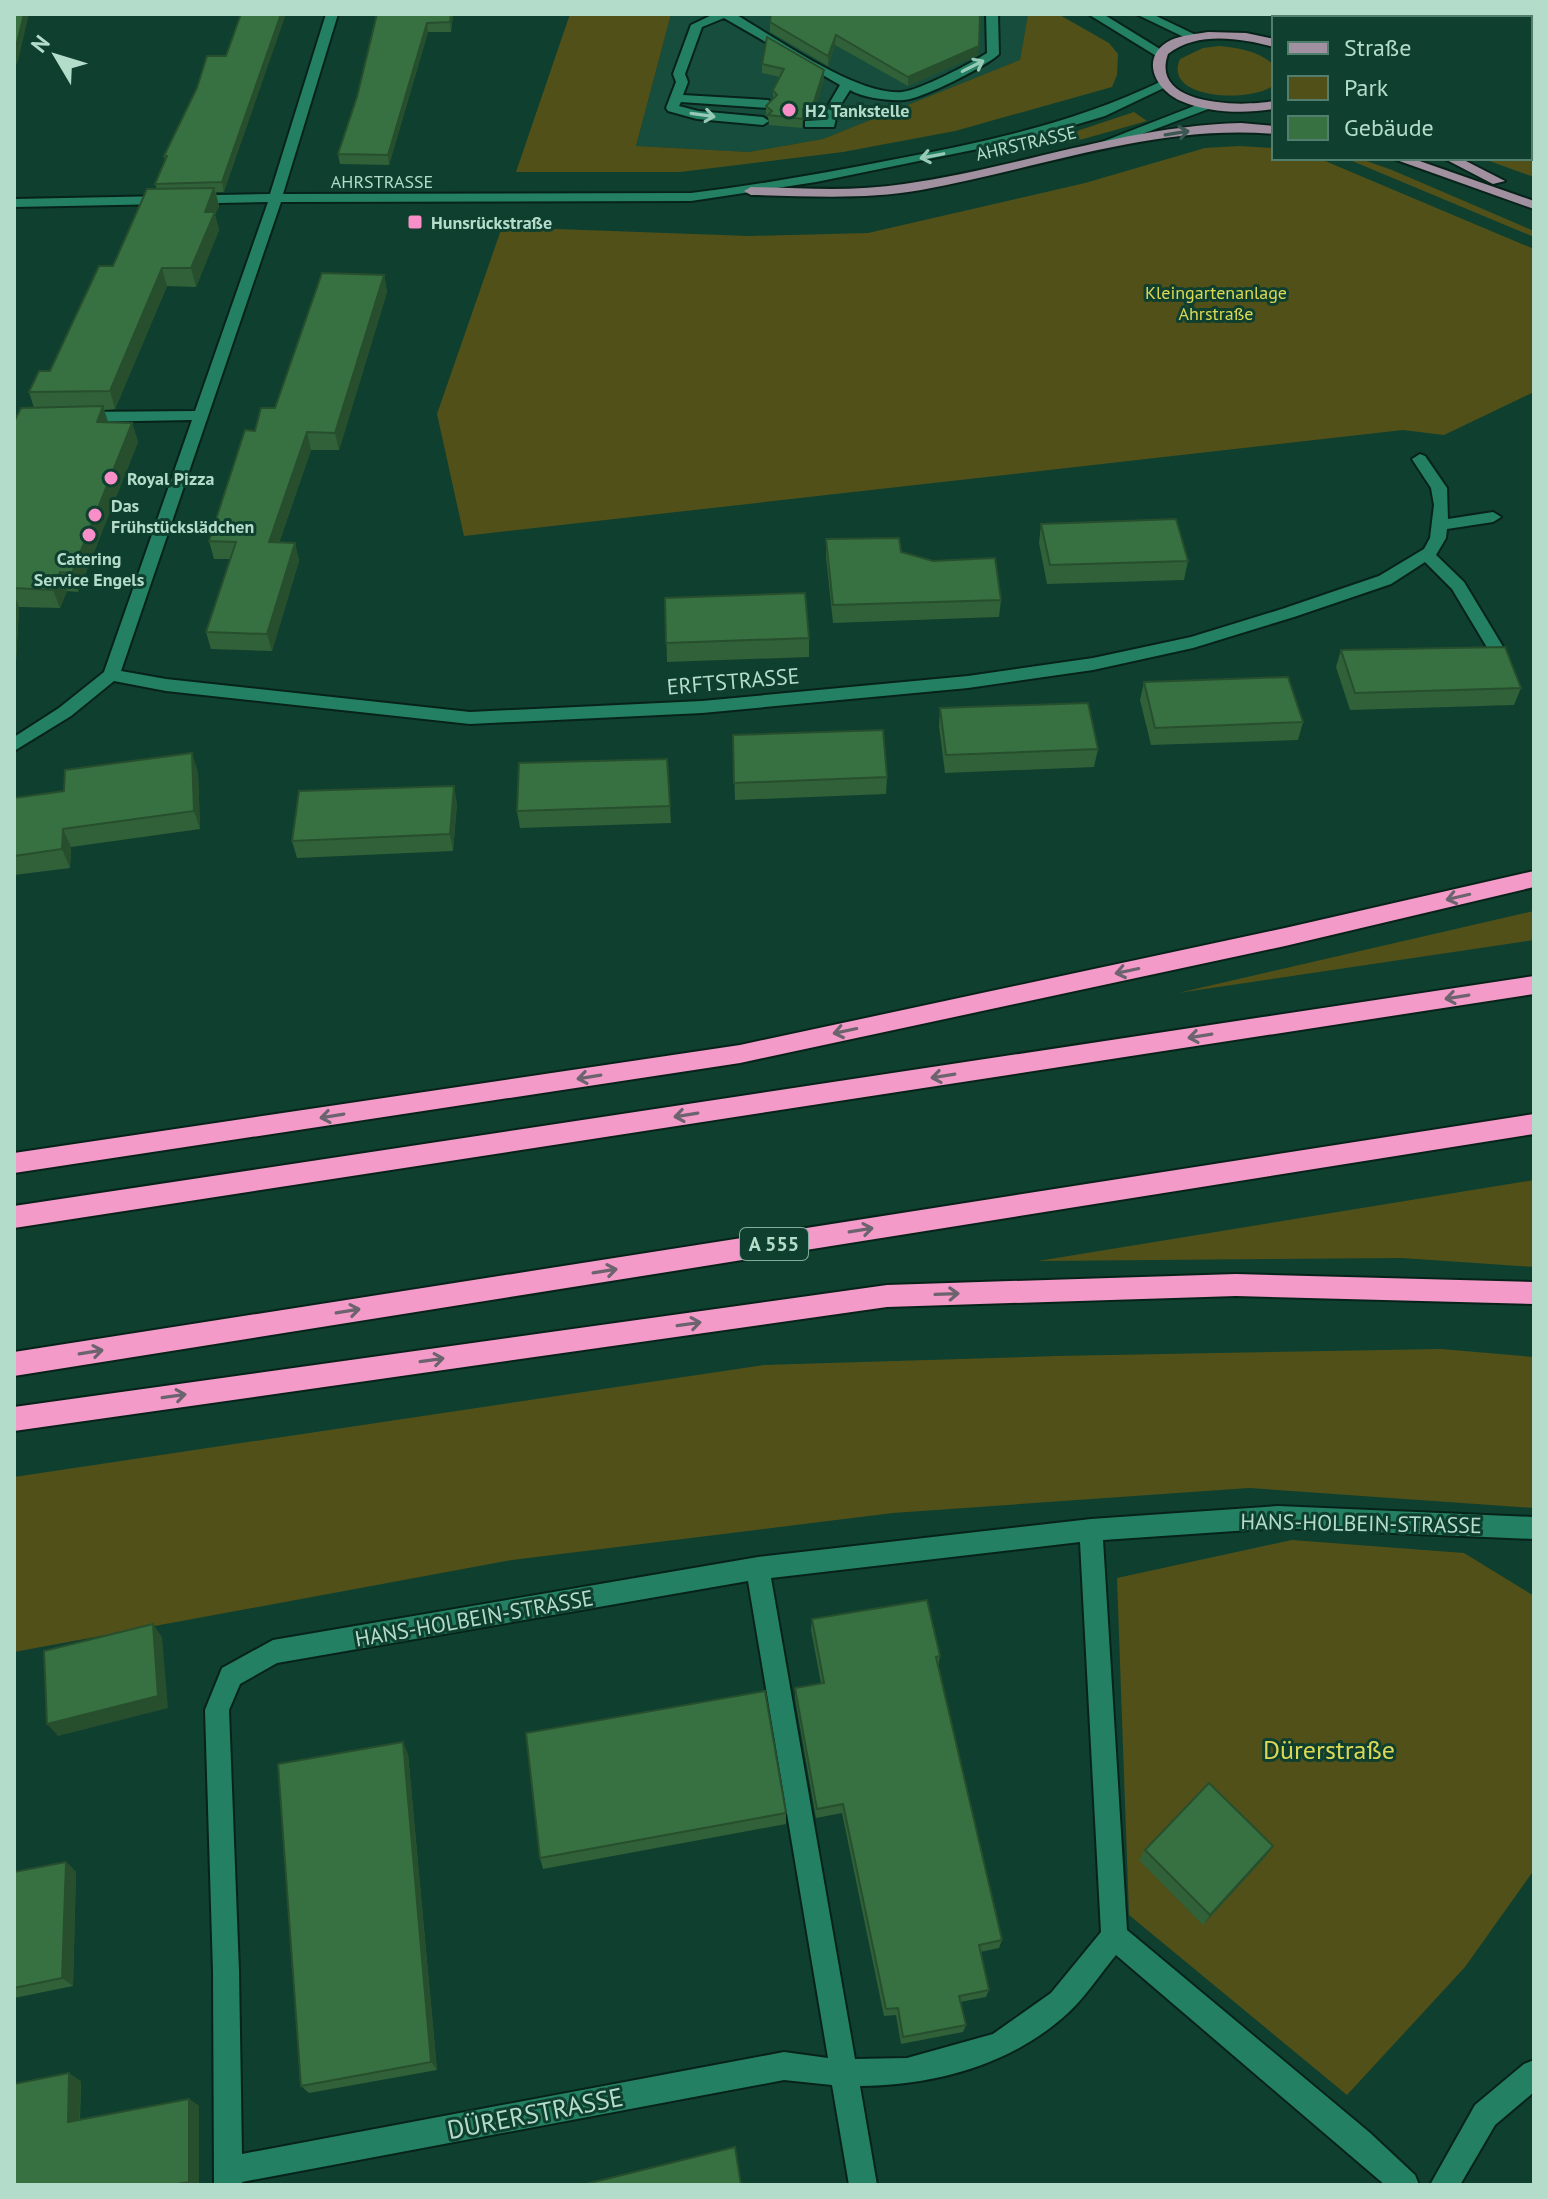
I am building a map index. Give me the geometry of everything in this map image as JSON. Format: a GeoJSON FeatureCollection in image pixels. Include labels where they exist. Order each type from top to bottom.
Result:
{"type":"FeatureCollection","features":[{"type":"Feature","properties":{"kind":"highway"},"geometry":{"type":"LineString","coordinates":[[14,1163],[740,1054],[1285,937],[1534,879]]}},
{"type":"Feature","properties":{"kind":"highway"},"geometry":{"type":"LineString","coordinates":[[14,1217],[1534,985]]}},
{"type":"Feature","properties":{"kind":"highway","name":"A 555"},"geometry":{"type":"LineString","coordinates":[[14,1364],[1534,1124]]}},
{"type":"Feature","properties":{"kind":"highway"},"geometry":{"type":"LineString","coordinates":[[14,1419],[887,1296],[1236,1285],[1534,1293]]}},
{"type":"Feature","properties":{"kind":"main road"},"geometry":{"type":"LineString","coordinates":[[1271,40],[1237,34],[1194,37],[1175,44],[1162,54],[1157,63],[1159,75],[1178,94],[1207,105],[1272,107]]}},
{"type":"Feature","properties":{"kind":"main road"},"geometry":{"type":"LineString","coordinates":[[1100,145],[1208,128],[1272,130]]}},
{"type":"Feature","properties":{"kind":"main road","name":"AHRSTRASSE"},"geometry":{"type":"LineString","coordinates":[[751,191],[873,192],[1004,168],[1100,145]]}},
{"type":"Feature","properties":{"kind":"main road"},"geometry":{"type":"LineString","coordinates":[[1402,160],[1534,202]]}},
{"type":"Feature","properties":{"kind":"main road"},"geometry":{"type":"LineString","coordinates":[[1454,160],[1534,202]]}},
{"type":"Feature","properties":{"kind":"street"},"geometry":{"type":"LineString","coordinates":[[14,745],[65,712],[111,675],[275,200],[332,14]]}},
{"type":"Feature","properties":{"kind":"street"},"geometry":{"type":"LineString","coordinates":[[763,121],[697,115],[672,108],[682,82],[679,74],[697,25],[725,14],[860,91],[905,96],[978,65],[993,54],[992,14]]}},
{"type":"Feature","properties":{"kind":"street"},"geometry":{"type":"LineString","coordinates":[[1094,14],[1162,54]]}},
{"type":"Feature","properties":{"kind":"street"},"geometry":{"type":"LineString","coordinates":[[1142,14],[1194,37]]}},
{"type":"Feature","properties":{"kind":"street"},"geometry":{"type":"LineString","coordinates":[[810,124],[829,124],[832,109],[847,84]]}},
{"type":"Feature","properties":{"kind":"street","name":"AHRSTRASSE"},"geometry":{"type":"LineString","coordinates":[[14,203],[118,199],[691,197],[751,191],[993,144],[1128,104],[1166,84]]}},
{"type":"Feature","properties":{"kind":"street"},"geometry":{"type":"LineString","coordinates":[[675,98],[768,104]]}},
{"type":"Feature","properties":{"kind":"street","name":"AHRSTRASSE"},"geometry":{"type":"LineString","coordinates":[[1100,145],[1207,105]]}},
{"type":"Feature","properties":{"kind":"street"},"geometry":{"type":"LineString","coordinates":[[814,108],[832,109]]}},
{"type":"Feature","properties":{"kind":"street"},"geometry":{"type":"LineString","coordinates":[[65,418],[201,415]]}},
{"type":"Feature","properties":{"kind":"street"},"geometry":{"type":"LineString","coordinates":[[1420,459],[1439,488],[1442,505],[1438,538],[1426,554],[1458,586],[1497,650]]}},
{"type":"Feature","properties":{"kind":"street"},"geometry":{"type":"LineString","coordinates":[[1440,525],[1493,517]]}},
{"type":"Feature","properties":{"kind":"street","name":"ERFTSTRASSE"},"geometry":{"type":"LineString","coordinates":[[111,675],[166,685],[470,718],[702,707],[936,685],[1093,664],[1193,642],[1385,580],[1426,554]]}},
{"type":"Feature","properties":{"kind":"street","name":"HANS-HOLBEIN-STRASSE"},"geometry":{"type":"LineString","coordinates":[[217,1710],[231,1676],[273,1652],[758,1568],[1091,1530],[1278,1517],[1534,1528]]}},
{"type":"Feature","properties":{"kind":"street"},"geometry":{"type":"LineString","coordinates":[[1091,1530],[1114,1936],[1359,2142],[1405,2185]]}},
{"type":"Feature","properties":{"kind":"street"},"geometry":{"type":"LineString","coordinates":[[758,1568],[863,2185]]}},
{"type":"Feature","properties":{"kind":"street","name":"DÜRERSTRASSE"},"geometry":{"type":"LineString","coordinates":[[217,1710],[229,2178],[784,2066],[842,2073],[907,2072],[1000,2046],[1060,2002],[1114,1936]]}},
{"type":"Feature","properties":{"kind":"street"},"geometry":{"type":"LineString","coordinates":[[1444,2185],[1485,2115],[1534,2074]]}},
{"type":"Feature","properties":{"kind":"shaded area"},"geometry":{"type":"Polygon","coordinates":[[[671,14],[1028,14],[1020,60],[823,139],[749,152],[636,146],[671,14]]]}},
{"type":"Feature","properties":{"kind":"shaded area"},"geometry":{"type":"Polygon","coordinates":[[[1534,14],[1534,127],[1532,16],[1426,16],[1534,14]]]}},
{"type":"Feature","properties":{"kind":"green space"},"geometry":{"type":"Polygon","coordinates":[[[570,14],[671,14],[636,146],[749,152],[823,139],[1020,60],[1028,14],[1058,14],[1109,43],[1118,54],[1117,75],[1112,87],[955,131],[843,152],[680,172],[516,172],[570,14]]]}},
{"type":"Feature","properties":{"kind":"green space"},"geometry":{"type":"Polygon","coordinates":[[[1203,48],[1234,48],[1262,56],[1272,63],[1272,86],[1263,91],[1229,95],[1196,90],[1184,83],[1178,73],[1180,59],[1203,48]]]}},
{"type":"Feature","properties":{"kind":"green space"},"geometry":{"type":"Polygon","coordinates":[[[1134,112],[1147,121],[1069,143],[1061,141],[1062,136],[1134,112]]]}},
{"type":"Feature","properties":{"kind":"green space"},"geometry":{"type":"Polygon","coordinates":[[[1532,126],[1534,127],[1534,177],[1487,160],[1532,160],[1532,126]]]}},
{"type":"Feature","properties":{"kind":"green space","name":"Kleingartenanlage Ahrstraße"},"geometry":{"type":"Polygon","coordinates":[[[1205,148],[1272,148],[1272,160],[1323,160],[1534,249],[1534,392],[1444,435],[1403,430],[464,536],[437,414],[502,227],[749,236],[868,233],[1085,183],[1205,148]]]}},
{"type":"Feature","properties":{"kind":"green space"},"geometry":{"type":"Polygon","coordinates":[[[1350,160],[1364,160],[1392,170],[1534,231],[1534,237],[1350,160]]]}},
{"type":"Feature","properties":{"kind":"green space"},"geometry":{"type":"Polygon","coordinates":[[[1534,911],[1534,940],[1178,993],[1534,911]]]}},
{"type":"Feature","properties":{"kind":"green space"},"geometry":{"type":"Polygon","coordinates":[[[1534,1180],[1534,1267],[1402,1258],[1038,1261],[1534,1180]]]}},
{"type":"Feature","properties":{"kind":"green space"},"geometry":{"type":"Polygon","coordinates":[[[1441,1349],[1534,1357],[1534,1508],[1249,1488],[893,1513],[512,1560],[14,1652],[14,1477],[764,1365],[1441,1349]]]}},
{"type":"Feature","properties":{"kind":"green space","name":"Dürerstraße"},"geometry":{"type":"Polygon","coordinates":[[[1292,1540],[1464,1553],[1534,1596],[1534,1870],[1465,1967],[1347,2095],[1129,1915],[1117,1578],[1292,1540]]]}},
{"type":"Feature","properties":{"kind":"building"},"geometry":{"type":"Polygon","coordinates":[[[14,14],[24,14],[14,55],[14,14]]]}},
{"type":"Feature","properties":{"kind":"building"},"geometry":{"type":"Polygon","coordinates":[[[241,14],[281,14],[222,182],[155,184],[167,156],[164,156],[197,88],[207,56],[226,56],[241,14]]]}},
{"type":"Feature","properties":{"kind":"building"},"geometry":{"type":"Polygon","coordinates":[[[377,14],[451,14],[450,22],[427,23],[388,155],[338,154],[357,97],[377,14]]]}},
{"type":"Feature","properties":{"kind":"building"},"geometry":{"type":"Polygon","coordinates":[[[771,14],[980,14],[979,46],[908,77],[836,35],[828,56],[770,22],[771,14]]]}},
{"type":"Feature","properties":{"kind":"building"},"geometry":{"type":"Polygon","coordinates":[[[767,37],[824,70],[812,108],[803,109],[803,119],[768,115],[772,111],[766,106],[777,95],[773,90],[784,69],[762,64],[767,37]]]}},
{"type":"Feature","properties":{"kind":"building"},"geometry":{"type":"Polygon","coordinates":[[[214,188],[205,212],[215,212],[191,268],[162,268],[110,391],[29,392],[39,371],[50,371],[99,266],[113,266],[147,189],[214,188]]]}},
{"type":"Feature","properties":{"kind":"building"},"geometry":{"type":"Polygon","coordinates":[[[322,273],[384,275],[335,433],[307,432],[269,542],[295,543],[267,634],[206,632],[236,542],[209,541],[245,430],[255,431],[261,408],[275,408],[322,273]]]}},
{"type":"Feature","properties":{"kind":"building"},"geometry":{"type":"Polygon","coordinates":[[[103,406],[97,422],[132,423],[72,573],[60,572],[53,590],[14,588],[14,422],[21,408],[103,406]]]}},
{"type":"Feature","properties":{"kind":"building"},"geometry":{"type":"Polygon","coordinates":[[[1176,519],[1188,561],[1050,565],[1041,524],[1176,519]]]}},
{"type":"Feature","properties":{"kind":"building"},"geometry":{"type":"Polygon","coordinates":[[[899,538],[901,552],[933,561],[995,558],[1001,600],[833,605],[826,539],[899,538]]]}},
{"type":"Feature","properties":{"kind":"building"},"geometry":{"type":"Polygon","coordinates":[[[805,593],[809,638],[666,643],[665,598],[805,593]]]}},
{"type":"Feature","properties":{"kind":"building"},"geometry":{"type":"Polygon","coordinates":[[[1505,647],[1521,688],[1355,693],[1341,650],[1505,647]]]}},
{"type":"Feature","properties":{"kind":"building"},"geometry":{"type":"Polygon","coordinates":[[[1288,677],[1303,722],[1155,728],[1144,682],[1288,677]]]}},
{"type":"Feature","properties":{"kind":"building"},"geometry":{"type":"Polygon","coordinates":[[[1088,703],[1098,749],[946,755],[940,708],[1088,703]]]}},
{"type":"Feature","properties":{"kind":"building"},"geometry":{"type":"Polygon","coordinates":[[[883,730],[887,777],[734,783],[733,735],[883,730]]]}},
{"type":"Feature","properties":{"kind":"building"},"geometry":{"type":"Polygon","coordinates":[[[192,753],[194,811],[63,829],[62,849],[14,856],[14,798],[64,791],[65,770],[192,753]]]}},
{"type":"Feature","properties":{"kind":"building"},"geometry":{"type":"Polygon","coordinates":[[[667,759],[670,806],[517,811],[519,763],[667,759]]]}},
{"type":"Feature","properties":{"kind":"building"},"geometry":{"type":"Polygon","coordinates":[[[454,786],[450,834],[292,841],[299,791],[454,786]]]}},
{"type":"Feature","properties":{"kind":"building"},"geometry":{"type":"Polygon","coordinates":[[[927,1600],[940,1656],[936,1657],[1002,1940],[979,1945],[989,1990],[959,1996],[966,2025],[903,2037],[898,2008],[886,2009],[843,1804],[817,1809],[795,1688],[824,1683],[812,1619],[927,1600]]]}},
{"type":"Feature","properties":{"kind":"building"},"geometry":{"type":"Polygon","coordinates":[[[153,1624],[158,1696],[47,1724],[44,1651],[153,1624]]]}},
{"type":"Feature","properties":{"kind":"building"},"geometry":{"type":"Polygon","coordinates":[[[765,1691],[786,1813],[540,1858],[526,1733],[765,1691]]]}},
{"type":"Feature","properties":{"kind":"building"},"geometry":{"type":"Polygon","coordinates":[[[403,1742],[431,2062],[301,2086],[278,1764],[403,1742]]]}},
{"type":"Feature","properties":{"kind":"building"},"geometry":{"type":"Polygon","coordinates":[[[1209,1783],[1273,1846],[1210,1915],[1145,1850],[1209,1783]]]}},
{"type":"Feature","properties":{"kind":"building"},"geometry":{"type":"Polygon","coordinates":[[[66,1862],[62,1978],[14,1988],[14,1872],[66,1862]]]}},
{"type":"Feature","properties":{"kind":"building"},"geometry":{"type":"Polygon","coordinates":[[[69,2073],[68,2122],[189,2099],[189,2182],[171,2185],[14,2185],[14,2084],[69,2073]]]}},
{"type":"Feature","properties":{"kind":"building"},"geometry":{"type":"Polygon","coordinates":[[[735,2147],[741,2185],[582,2185],[735,2147]]]}},
{"type":"Feature","properties":{"kind":"place","name":"H2 Tankstelle"},"geometry":{"type":"Point","coordinates":[789,110]}},
{"type":"Feature","properties":{"kind":"place","name":"Hunsrückstraße"},"geometry":{"type":"Point","coordinates":[415,222]}},
{"type":"Feature","properties":{"kind":"place","name":"Royal Pizza"},"geometry":{"type":"Point","coordinates":[111,478]}},
{"type":"Feature","properties":{"kind":"place","name":"Das Frühstückslädchen"},"geometry":{"type":"Point","coordinates":[95,515]}},
{"type":"Feature","properties":{"kind":"place","name":"Catering Service Engels"},"geometry":{"type":"Point","coordinates":[89,535]}}]}
